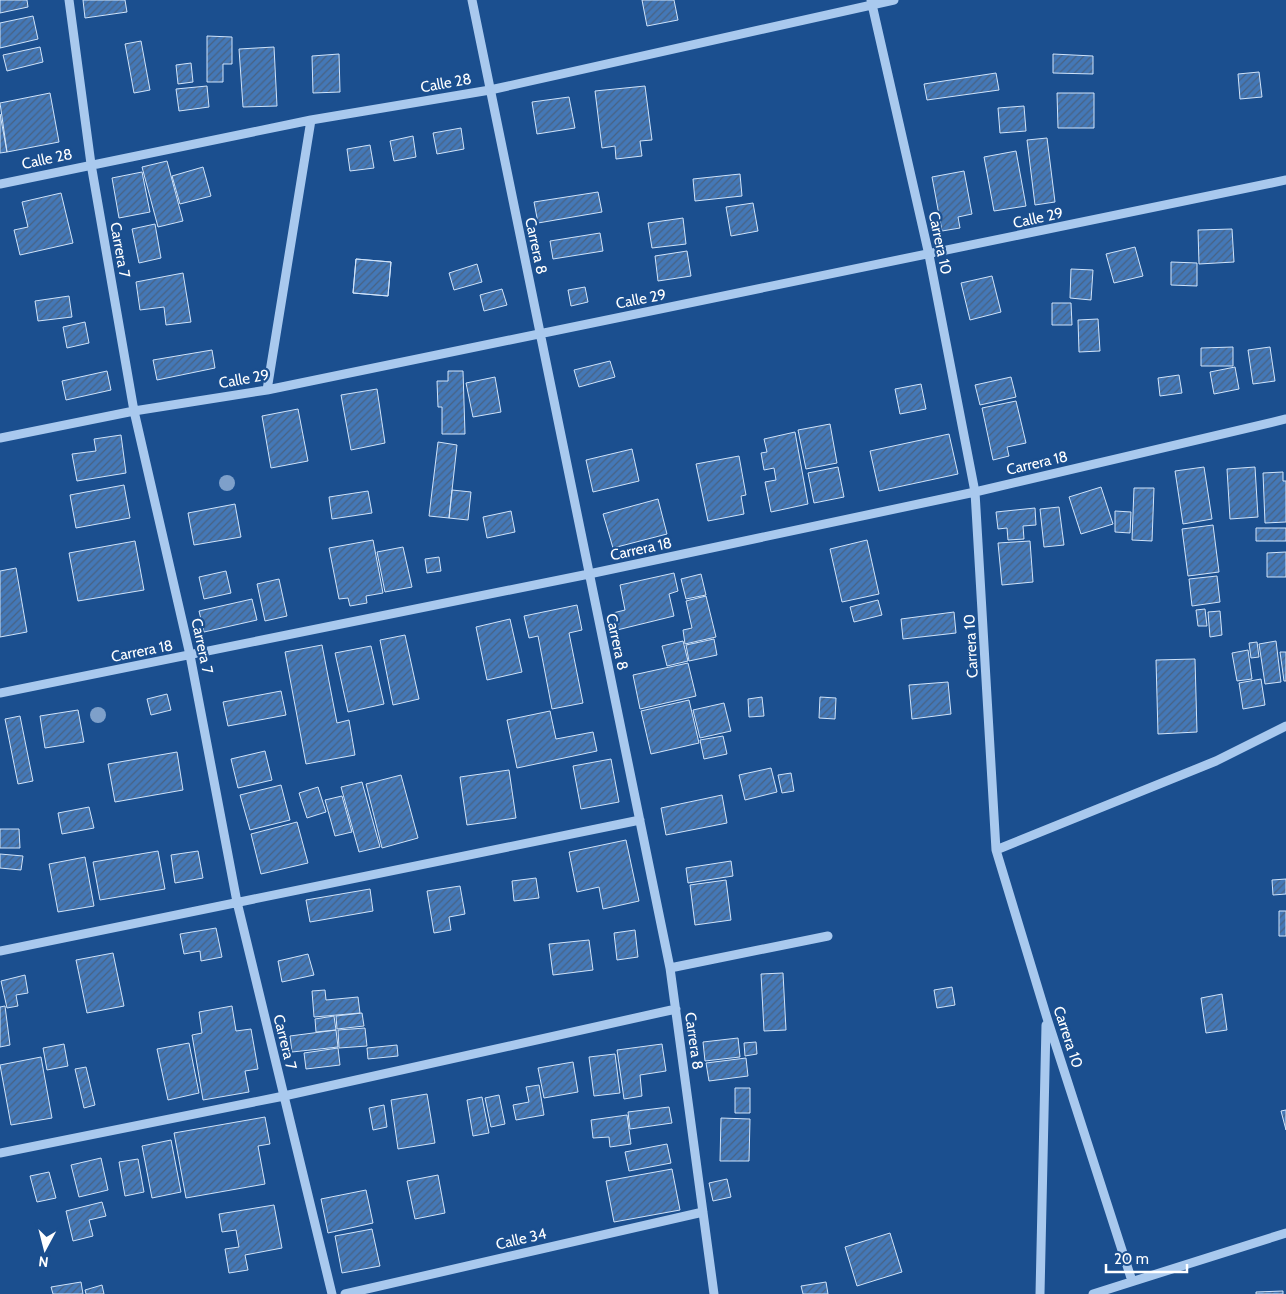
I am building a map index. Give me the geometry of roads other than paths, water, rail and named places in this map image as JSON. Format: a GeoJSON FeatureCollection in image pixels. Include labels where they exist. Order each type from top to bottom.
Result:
{"type":"FeatureCollection","features":[{"type":"Feature","properties":{"kind":"street","name":"Carrera 7"},"geometry":{"type":"LineString","coordinates":[[69,0],[92,164],[134,411],[190,655],[237,902],[332,1294]]}},
{"type":"Feature","properties":{"kind":"street","name":"Carrera 8"},"geometry":{"type":"LineString","coordinates":[[472,0],[670,968],[714,1294]]}},
{"type":"Feature","properties":{"kind":"street","name":"Calle 28"},"geometry":{"type":"LineString","coordinates":[[0,184],[311,120],[490,90],[872,2],[894,0]]}},
{"type":"Feature","properties":{"kind":"street","name":"Carrera 10"},"geometry":{"type":"LineString","coordinates":[[872,2],[929,255],[976,492],[996,850],[1047,1018],[1132,1281]]}},
{"type":"Feature","properties":{"kind":"street"},"geometry":{"type":"LineString","coordinates":[[267,390],[311,120]]}},
{"type":"Feature","properties":{"kind":"street","name":"Calle 29"},"geometry":{"type":"LineString","coordinates":[[0,438],[134,411],[267,390],[1286,180]]}},
{"type":"Feature","properties":{"kind":"street","name":"Carrera 18"},"geometry":{"type":"LineString","coordinates":[[0,693],[589,574],[976,492],[1286,419]]}},
{"type":"Feature","properties":{"kind":"street"},"geometry":{"type":"LineString","coordinates":[[996,850],[1216,762],[1286,726]]}},
{"type":"Feature","properties":{"kind":"street"},"geometry":{"type":"LineString","coordinates":[[0,951],[640,820]]}},
{"type":"Feature","properties":{"kind":"street"},"geometry":{"type":"LineString","coordinates":[[670,968],[828,936]]}},
{"type":"Feature","properties":{"kind":"street"},"geometry":{"type":"LineString","coordinates":[[0,1153],[284,1096],[676,1009]]}},
{"type":"Feature","properties":{"kind":"street"},"geometry":{"type":"LineString","coordinates":[[1040,1294],[1047,1018]]}},
{"type":"Feature","properties":{"kind":"street","name":"Calle 34"},"geometry":{"type":"LineString","coordinates":[[345,1294],[703,1212]]}},
{"type":"Feature","properties":{"kind":"street"},"geometry":{"type":"LineString","coordinates":[[1093,1294],[1286,1233]]}}]}
